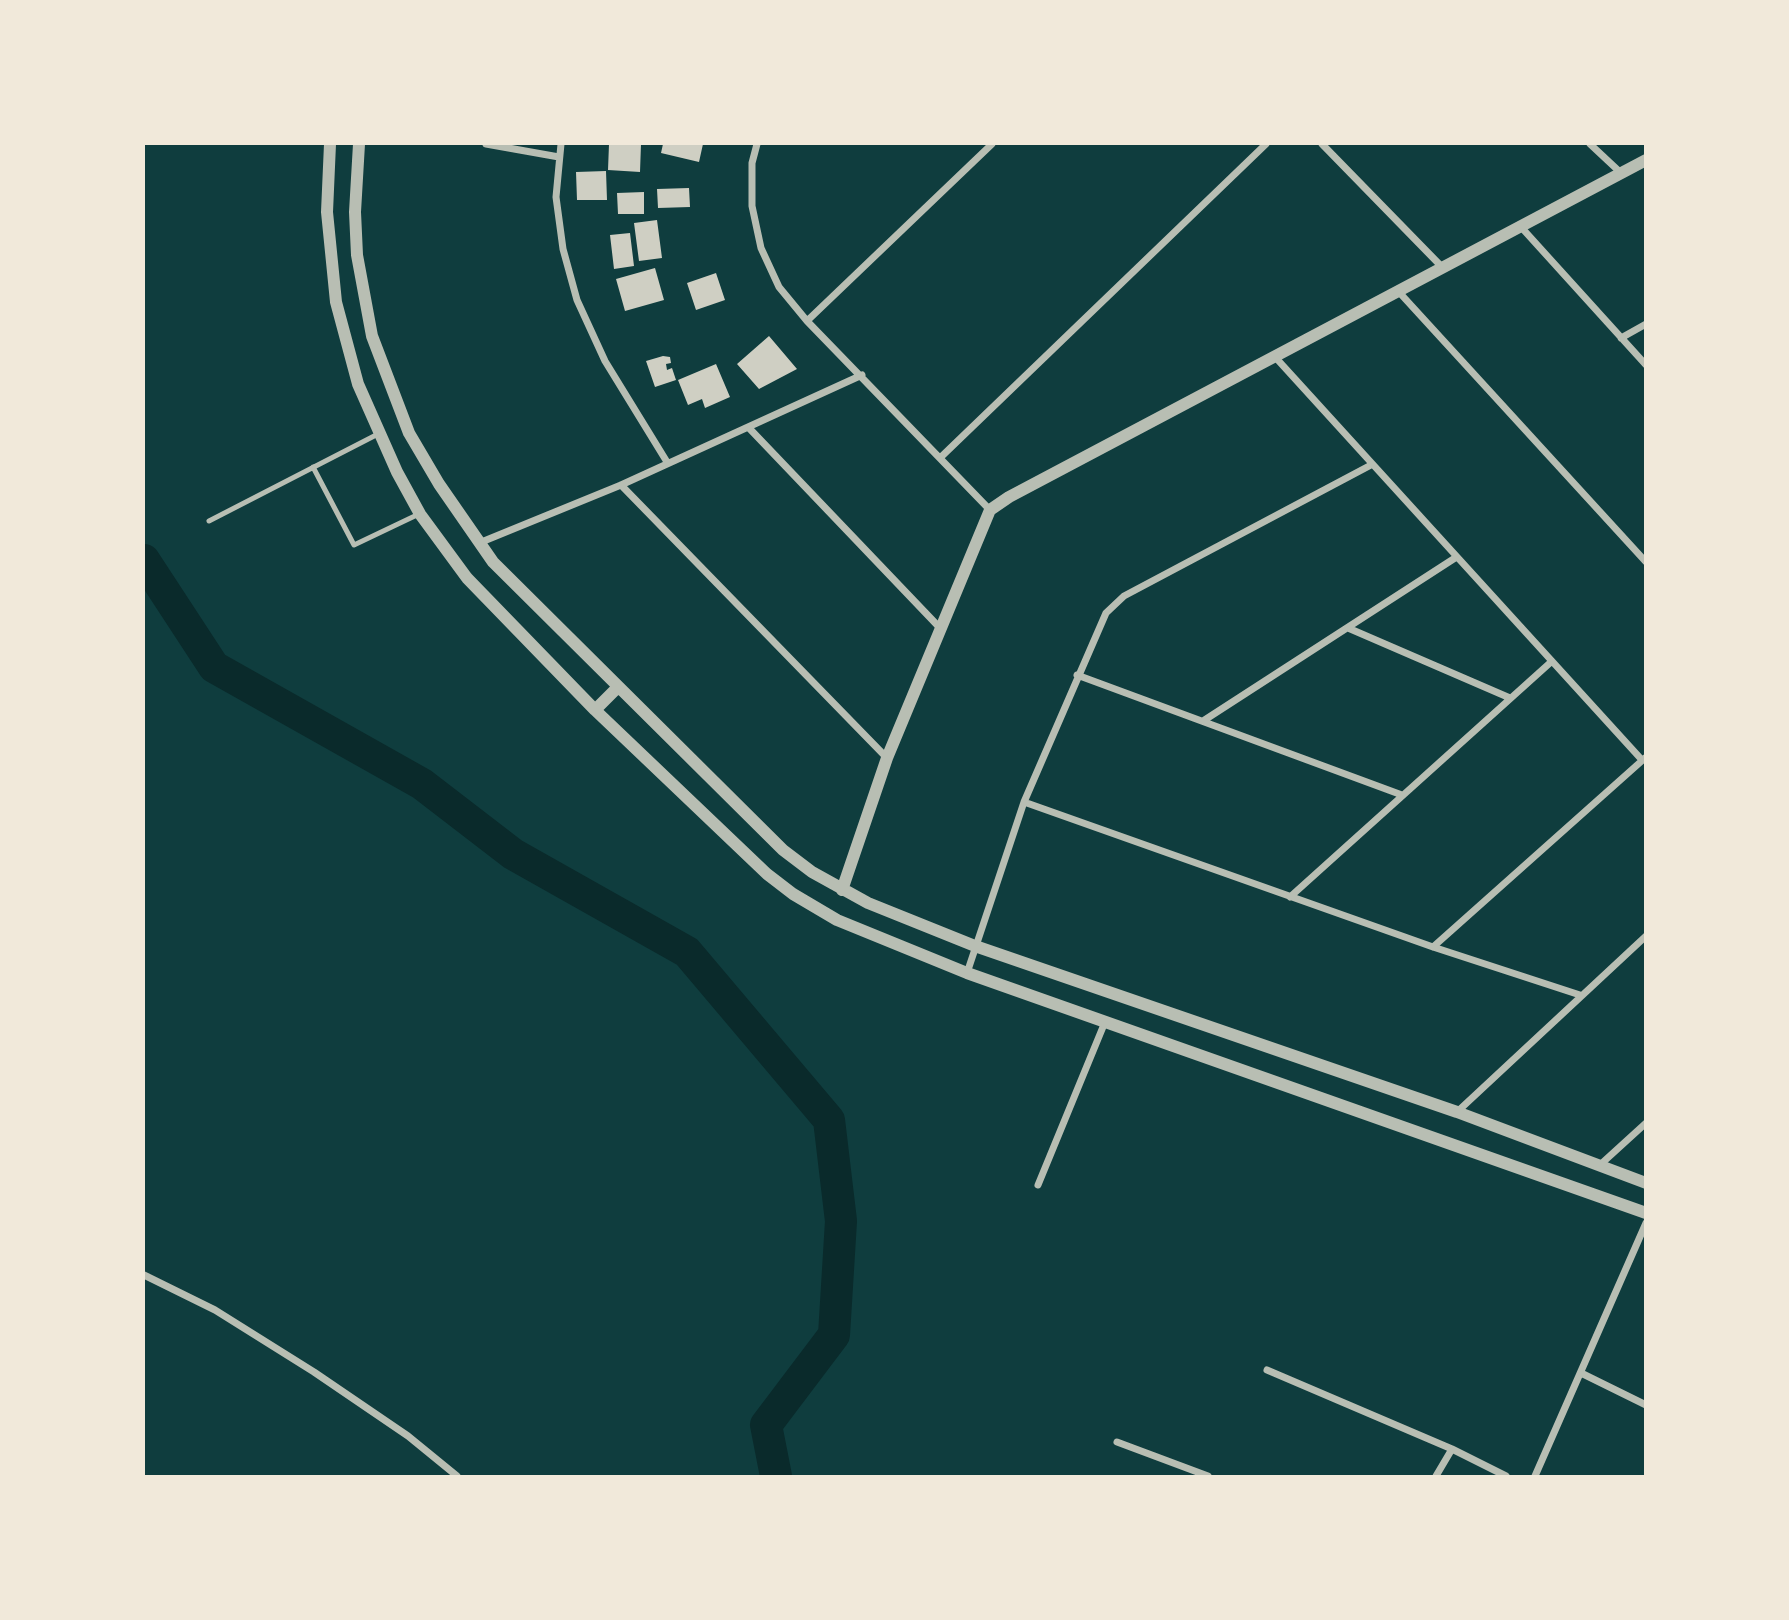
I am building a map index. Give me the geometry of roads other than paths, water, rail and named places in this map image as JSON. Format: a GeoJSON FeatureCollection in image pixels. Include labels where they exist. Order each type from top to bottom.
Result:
{"type":"FeatureCollection","features":[{"type":"Feature","properties":{"kind":"street"},"geometry":{"type":"LineString","coordinates":[[330,144],[327,212],[336,302],[358,384],[420,514],[467,578],[595,710],[767,874],[793,894],[858,930],[967,973],[1646,1213]]}},
{"type":"Feature","properties":{"kind":"street"},"geometry":{"type":"LineString","coordinates":[[359,144],[355,212],[357,255],[372,336],[409,433],[478,544],[493,562],[783,850],[842,890],[975,946],[1457,1112],[1646,1183]]}},
{"type":"Feature","properties":{"kind":"street"},"geometry":{"type":"LineString","coordinates":[[486,144],[559,157]]}},
{"type":"Feature","properties":{"kind":"street"},"geometry":{"type":"LineString","coordinates":[[561,144],[556,197],[563,249],[577,300],[605,362],[667,462]]}},
{"type":"Feature","properties":{"kind":"street"},"geometry":{"type":"LineString","coordinates":[[757,144],[752,163],[752,206],[761,248],[779,287],[807,321],[990,510]]}},
{"type":"Feature","properties":{"kind":"street"},"geometry":{"type":"LineString","coordinates":[[807,321],[992,144]]}},
{"type":"Feature","properties":{"kind":"street"},"geometry":{"type":"LineString","coordinates":[[941,457],[1266,144]]}},
{"type":"Feature","properties":{"kind":"street"},"geometry":{"type":"LineString","coordinates":[[1322,144],[1442,267]]}},
{"type":"Feature","properties":{"kind":"street"},"geometry":{"type":"LineString","coordinates":[[1590,144],[1621,173]]}},
{"type":"Feature","properties":{"kind":"street"},"geometry":{"type":"LineString","coordinates":[[842,890],[887,758],[990,510],[1009,497],[1646,160]]}},
{"type":"Feature","properties":{"kind":"street"},"geometry":{"type":"LineString","coordinates":[[1521,227],[1646,365]]}},
{"type":"Feature","properties":{"kind":"street"},"geometry":{"type":"LineString","coordinates":[[1397,291],[1646,562]]}},
{"type":"Feature","properties":{"kind":"street"},"geometry":{"type":"LineString","coordinates":[[1621,338],[1646,324]]}},
{"type":"Feature","properties":{"kind":"street"},"geometry":{"type":"LineString","coordinates":[[1276,358],[1455,558],[1644,759],[1433,947]]}},
{"type":"Feature","properties":{"kind":"street"},"geometry":{"type":"LineString","coordinates":[[478,544],[621,485],[862,375]]}},
{"type":"Feature","properties":{"kind":"street"},"geometry":{"type":"LineString","coordinates":[[749,428],[940,628]]}},
{"type":"Feature","properties":{"kind":"street"},"geometry":{"type":"LineString","coordinates":[[967,973],[1024,802],[1106,613],[1124,596],[1371,464]]}},
{"type":"Feature","properties":{"kind":"street"},"geometry":{"type":"LineString","coordinates":[[621,485],[887,758]]}},
{"type":"Feature","properties":{"kind":"street"},"geometry":{"type":"LineString","coordinates":[[1203,721],[1455,558]]}},
{"type":"Feature","properties":{"kind":"street"},"geometry":{"type":"LineString","coordinates":[[1348,628],[1510,698]]}},
{"type":"Feature","properties":{"kind":"street"},"geometry":{"type":"LineString","coordinates":[[1290,897],[1551,662]]}},
{"type":"Feature","properties":{"kind":"street"},"geometry":{"type":"LineString","coordinates":[[1077,675],[1402,795]]}},
{"type":"Feature","properties":{"kind":"street"},"geometry":{"type":"LineString","coordinates":[[595,710],[617,688]]}},
{"type":"Feature","properties":{"kind":"street"},"geometry":{"type":"LineString","coordinates":[[1024,802],[1433,947],[1580,995]]}},
{"type":"Feature","properties":{"kind":"street"},"geometry":{"type":"LineString","coordinates":[[1457,1112],[1646,936]]}},
{"type":"Feature","properties":{"kind":"street"},"geometry":{"type":"LineString","coordinates":[[1038,1185],[1105,1022]]}},
{"type":"Feature","properties":{"kind":"street"},"geometry":{"type":"LineString","coordinates":[[1601,1164],[1646,1123]]}},
{"type":"Feature","properties":{"kind":"street"},"geometry":{"type":"LineString","coordinates":[[1535,1476],[1646,1223]]}},
{"type":"Feature","properties":{"kind":"street"},"geometry":{"type":"LineString","coordinates":[[144,1275],[215,1310],[314,1372],[408,1436],[457,1476]]}},
{"type":"Feature","properties":{"kind":"street"},"geometry":{"type":"LineString","coordinates":[[1267,1370],[1452,1449],[1506,1476]]}},
{"type":"Feature","properties":{"kind":"street"},"geometry":{"type":"LineString","coordinates":[[1581,1373],[1646,1405]]}},
{"type":"Feature","properties":{"kind":"street"},"geometry":{"type":"LineString","coordinates":[[1117,1442],[1208,1476]]}},
{"type":"Feature","properties":{"kind":"street"},"geometry":{"type":"LineString","coordinates":[[1436,1476],[1452,1449]]}},
{"type":"Feature","properties":{"kind":"lane"},"geometry":{"type":"LineString","coordinates":[[209,521],[380,433]]}},
{"type":"Feature","properties":{"kind":"lane"},"geometry":{"type":"LineString","coordinates":[[313,467],[354,545],[420,514]]}},
{"type":"Feature","properties":{"kind":"waterway"},"geometry":{"type":"LineString","coordinates":[[144,560],[214,667],[422,784],[513,854],[687,952],[829,1120],[841,1221],[834,1335],[766,1425],[776,1476]]}}]}
